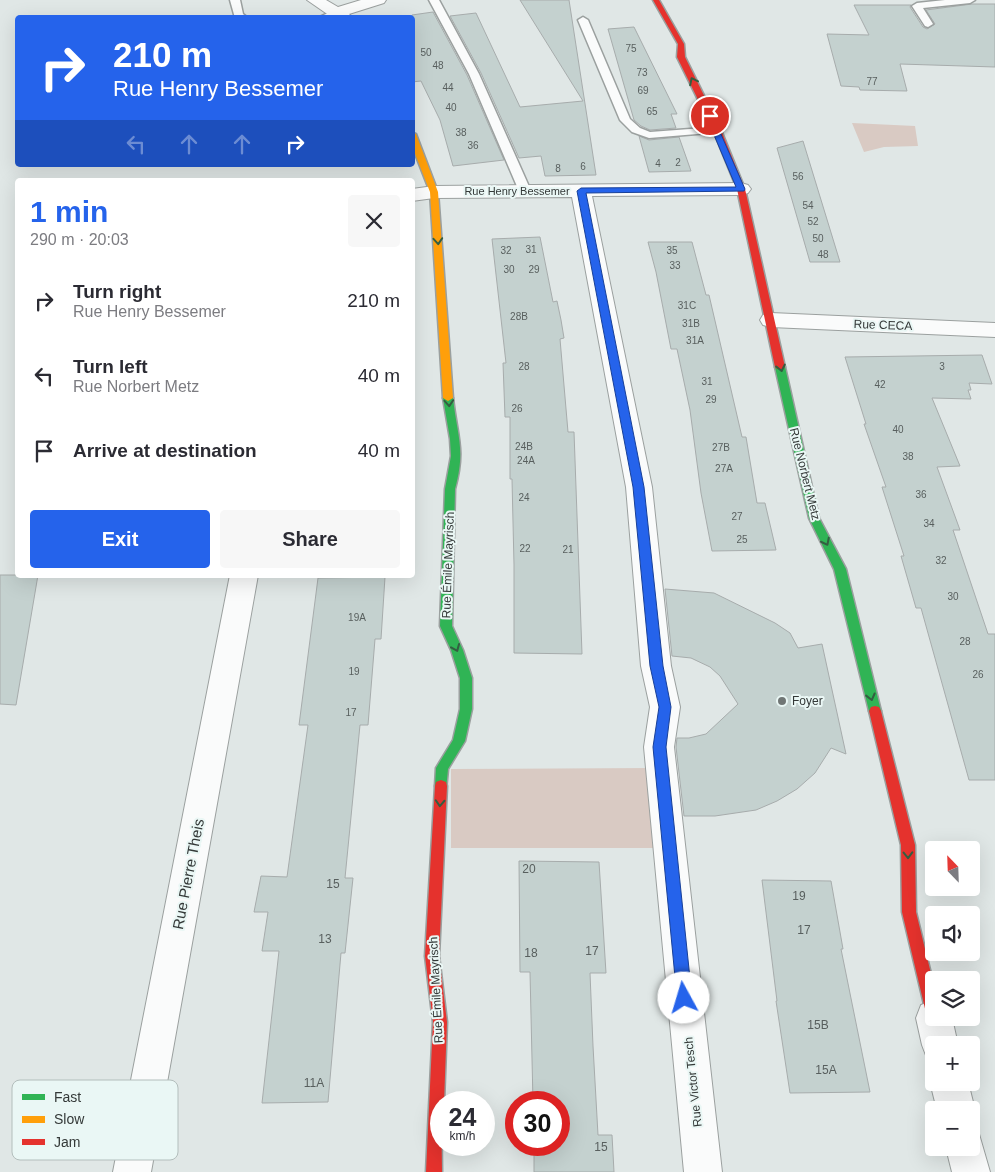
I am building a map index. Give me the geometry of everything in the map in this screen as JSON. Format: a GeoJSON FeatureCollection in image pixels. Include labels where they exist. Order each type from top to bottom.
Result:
{"type":"FeatureCollection","features":[{"type":"Feature","properties":{"kind":"street"},"geometry":{"type":"LineString","coordinates":[[315,0],[334,15]]}},
{"type":"Feature","properties":{"kind":"street"},"geometry":{"type":"LineString","coordinates":[[338,15],[378,0]]}},
{"type":"Feature","properties":{"kind":"street","name":"Rue Norbert Metz"},"geometry":{"type":"LineString","coordinates":[[656,0],[681,44],[681,58],[717,130],[741,189],[814,518],[840,569],[908,845],[909,912],[925,979]]}},
{"type":"Feature","properties":{"kind":"street","name":"Rue Émile Mayrisch"},"geometry":{"type":"LineString","coordinates":[[415,142],[434,192],[450,415],[458,442],[457,468],[450,490],[446,626],[458,650],[466,678],[466,708],[459,741],[442,768],[432,956],[440,1022],[434,1172]]}},
{"type":"Feature","properties":{"kind":"street","name":"Rue Henry Bessemer"},"geometry":{"type":"LineString","coordinates":[[415,195],[434,192],[741,189]]}},
{"type":"Feature","properties":{"kind":"street","name":"Rue Victor Tesch"},"geometry":{"type":"LineString","coordinates":[[581,191],[639,487],[656,666],[665,707],[660,757],[703,1172]]}},
{"type":"Feature","properties":{"kind":"street","name":"Rue CECA"},"geometry":{"type":"LineString","coordinates":[[770,320],[995,330]]}},
{"type":"Feature","properties":{"kind":"street","name":"Rue Pierre Theis"},"geometry":{"type":"LineString","coordinates":[[149,1080],[243,578]]}},
{"type":"Feature","properties":{"kind":"street"},"geometry":{"type":"LineString","coordinates":[[967,1156],[971,1172]]}},
{"type":"Feature","properties":{"kind":"lane"},"geometry":{"type":"LineString","coordinates":[[235,0],[239,15]]}},
{"type":"Feature","properties":{"kind":"lane"},"geometry":{"type":"LineString","coordinates":[[434,0],[474,74],[525,191]]}},
{"type":"Feature","properties":{"kind":"lane"},"geometry":{"type":"LineString","coordinates":[[928,24],[916,6],[970,0]]}},
{"type":"Feature","properties":{"kind":"lane"},"geometry":{"type":"LineString","coordinates":[[582,20],[626,120],[636,130],[649,135],[717,130]]}},
{"type":"Feature","properties":{"kind":"shaded area"},"geometry":{"type":"Polygon","coordinates":[[[852,123],[915,126],[918,146],[884,147],[864,152],[852,123]]]}},
{"type":"Feature","properties":{"kind":"shaded area"},"geometry":{"type":"Polygon","coordinates":[[[653,768],[662,848],[451,848],[451,769],[653,768]]]}},
{"type":"Feature","properties":{"kind":"building"},"geometry":{"type":"Polygon","coordinates":[[[520,0],[569,0],[596,175],[545,176],[541,156],[519,158],[481,73],[450,16],[476,13],[520,107],[583,101],[520,0]]]}},
{"type":"Feature","properties":{"kind":"building"},"geometry":{"type":"Polygon","coordinates":[[[972,4],[995,4],[995,67],[900,64],[907,91],[860,90],[859,87],[841,86],[827,34],[869,35],[854,5],[911,5],[910,7],[923,27],[927,29],[935,24],[926,10],[972,4]]]}},
{"type":"Feature","properties":{"kind":"building"},"geometry":{"type":"Polygon","coordinates":[[[433,12],[467,75],[504,160],[453,166],[440,120],[421,81],[415,82],[415,15],[412,15],[433,12]]]}},
{"type":"Feature","properties":{"kind":"building"},"geometry":{"type":"Polygon","coordinates":[[[634,27],[677,114],[671,114],[676,128],[650,130],[634,120],[608,29],[634,27]]]}},
{"type":"Feature","properties":{"kind":"building"},"geometry":{"type":"Polygon","coordinates":[[[639,136],[649,140],[679,137],[691,171],[649,172],[639,136]]]}},
{"type":"Feature","properties":{"kind":"building"},"geometry":{"type":"Polygon","coordinates":[[[803,141],[840,262],[810,262],[777,148],[803,141]]]}},
{"type":"Feature","properties":{"kind":"building"},"geometry":{"type":"Polygon","coordinates":[[[540,237],[553,302],[557,301],[561,320],[564,338],[560,339],[568,432],[574,432],[582,654],[514,653],[510,417],[505,417],[503,363],[506,363],[492,239],[540,237]]]}},
{"type":"Feature","properties":{"kind":"building"},"geometry":{"type":"Polygon","coordinates":[[[648,242],[692,242],[706,295],[709,295],[742,437],[746,437],[757,503],[765,503],[776,550],[712,551],[701,493],[690,410],[677,349],[671,349],[656,272],[648,242]]]}},
{"type":"Feature","properties":{"kind":"building"},"geometry":{"type":"Polygon","coordinates":[[[982,355],[992,384],[969,383],[971,390],[968,390],[971,399],[932,398],[960,466],[937,467],[960,530],[953,530],[988,634],[995,634],[995,780],[969,780],[921,608],[916,608],[901,556],[904,556],[882,487],[886,487],[864,424],[866,424],[845,357],[982,355]]]}},
{"type":"Feature","properties":{"kind":"building"},"geometry":{"type":"Polygon","coordinates":[[[0,575],[15,575],[15,578],[37,578],[16,705],[0,704],[0,575]]]}},
{"type":"Feature","properties":{"kind":"building"},"geometry":{"type":"Polygon","coordinates":[[[318,578],[385,578],[381,639],[375,639],[368,725],[360,725],[345,878],[353,878],[345,953],[341,953],[328,1102],[262,1103],[279,951],[262,951],[268,912],[254,912],[261,876],[287,877],[308,725],[299,725],[318,578]]]}},
{"type":"Feature","properties":{"kind":"building","name":"Foyer"},"geometry":{"type":"Polygon","coordinates":[[[665,589],[714,593],[775,623],[790,633],[798,648],[822,644],[846,754],[831,748],[815,773],[797,789],[777,801],[756,810],[715,816],[684,816],[676,747],[677,738],[689,738],[706,734],[738,704],[720,676],[710,667],[691,658],[672,656],[665,589]]]}},
{"type":"Feature","properties":{"kind":"building"},"geometry":{"type":"Polygon","coordinates":[[[519,861],[599,862],[606,973],[590,973],[593,1046],[598,1135],[612,1135],[614,1172],[534,1172],[534,1156],[570,1156],[570,1091],[533,1091],[530,972],[520,972],[519,861]]]}},
{"type":"Feature","properties":{"kind":"building"},"geometry":{"type":"Polygon","coordinates":[[[762,880],[831,881],[843,949],[841,949],[870,1092],[790,1093],[776,1001],[762,880]]]}},
{"type":"Feature","properties":{"kind":"traffic: fast"},"geometry":{"type":"LineString","coordinates":[[780,367],[814,518],[840,569],[875,711]]}},
{"type":"Feature","properties":{"kind":"traffic: fast"},"geometry":{"type":"LineString","coordinates":[[441,786],[442,768],[459,741],[466,709],[466,678],[457,650],[446,626],[450,489],[456,456],[448,398]]}},
{"type":"Feature","properties":{"kind":"traffic: slow"},"geometry":{"type":"LineString","coordinates":[[415,142],[434,192],[448,398]]}},
{"type":"Feature","properties":{"kind":"traffic: jam"},"geometry":{"type":"LineString","coordinates":[[656,0],[681,44],[681,57],[717,130],[741,189],[780,367]]}},
{"type":"Feature","properties":{"kind":"traffic: jam"},"geometry":{"type":"LineString","coordinates":[[875,711],[908,845],[909,912],[925,979]]}},
{"type":"Feature","properties":{"kind":"traffic: jam"},"geometry":{"type":"LineString","coordinates":[[434,1172],[440,1022],[432,956],[441,786]]}},
{"type":"Feature","properties":{"kind":"place","name":"Foyer"},"geometry":{"type":"Point","coordinates":[782,701]}},
{"type":"Feature","properties":{"kind":"route"},"geometry":{"type":"LineString","coordinates":[[684,998],[660,747],[665,707],[656,666],[639,487],[581,191],[741,189],[710,116]]}}]}
